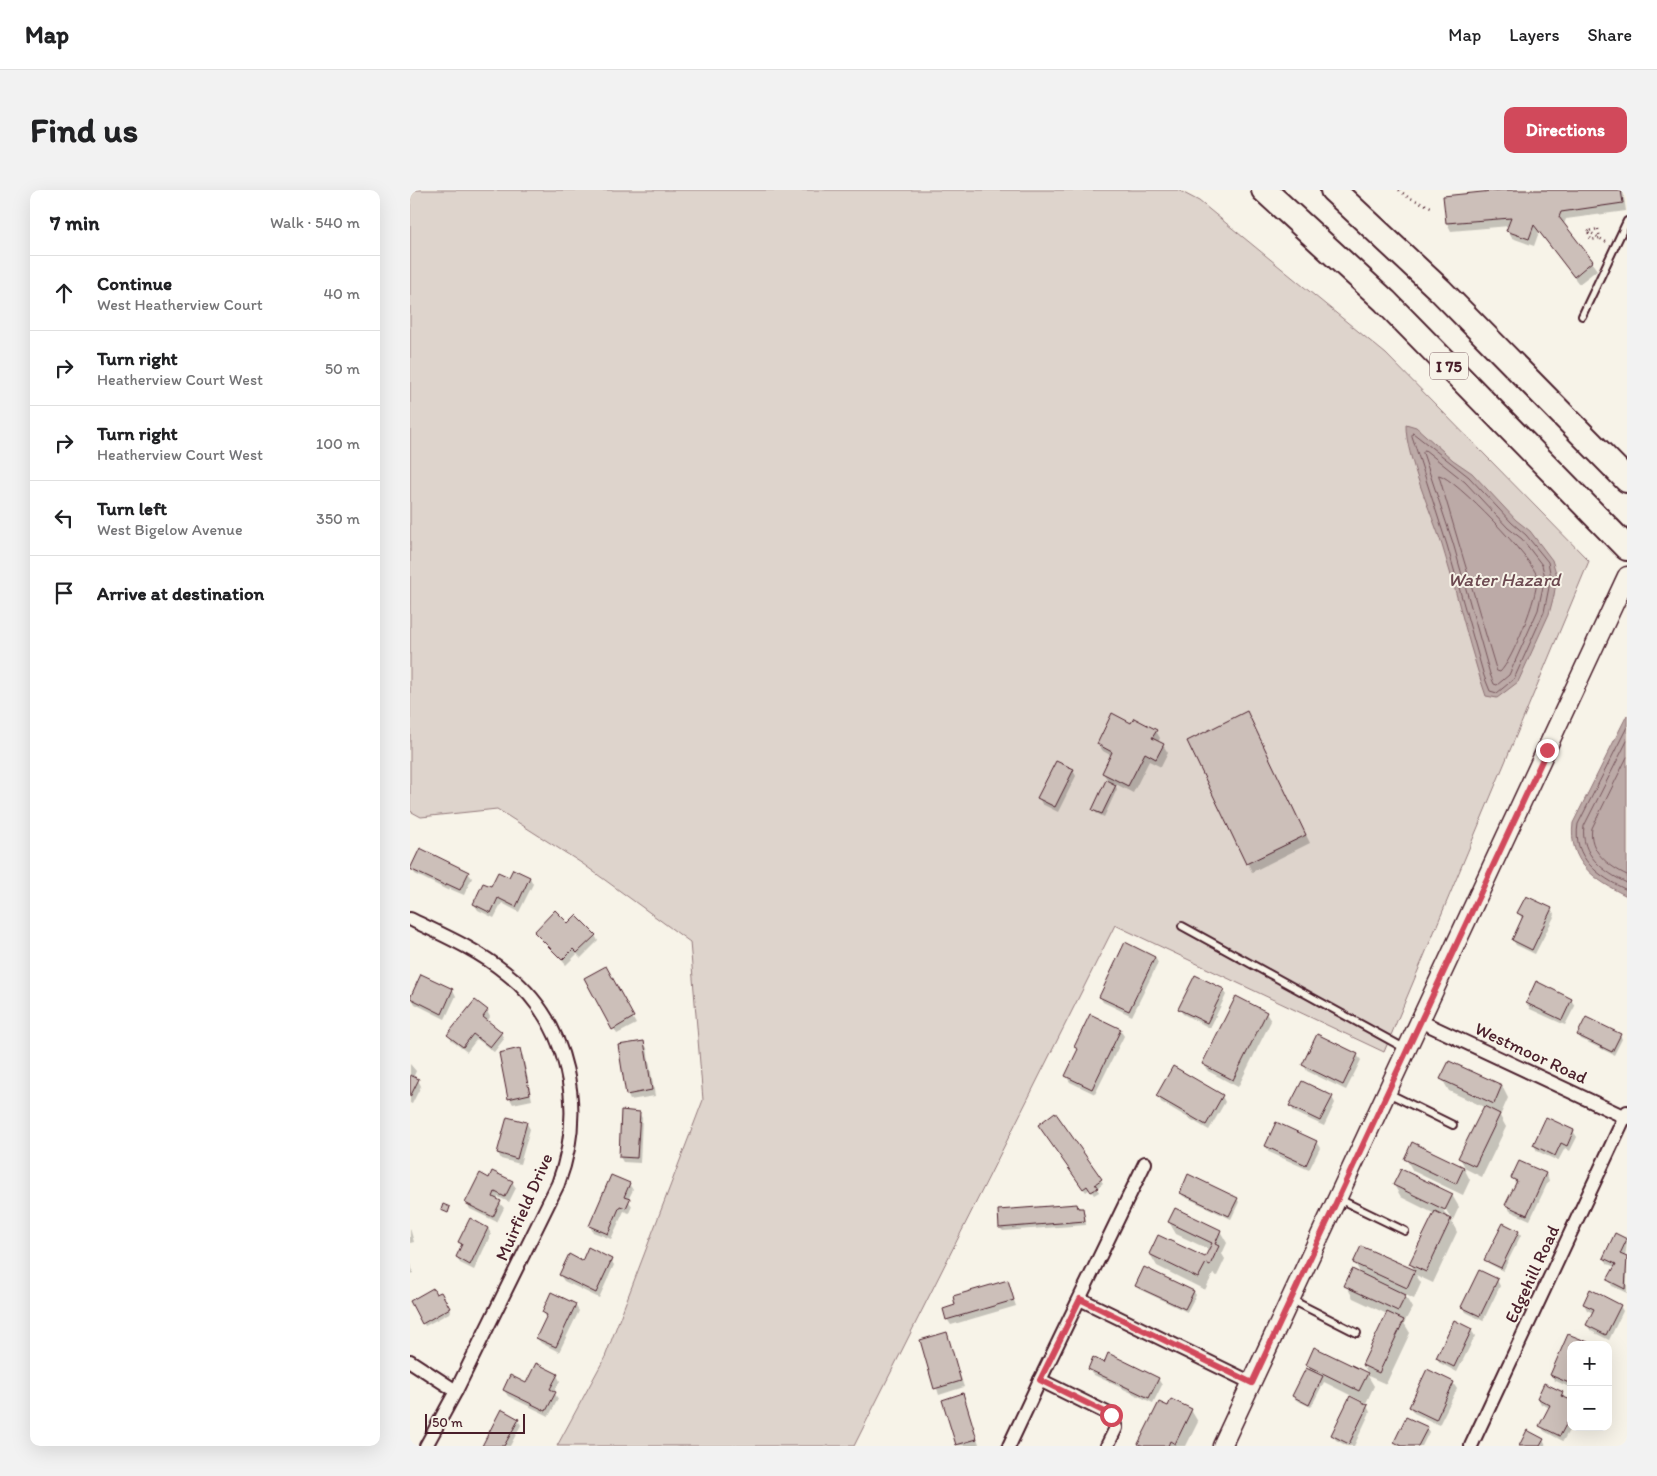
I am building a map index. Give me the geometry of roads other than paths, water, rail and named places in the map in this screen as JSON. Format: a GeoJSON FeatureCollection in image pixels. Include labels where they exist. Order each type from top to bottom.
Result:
{"type":"FeatureCollection","features":[{"type":"Feature","properties":{"kind":"highway","name":"I 75"},"geometry":{"type":"LineString","coordinates":[[1264,190],[1385,301],[1627,548]]}},
{"type":"Feature","properties":{"kind":"highway","name":"I 75"},"geometry":{"type":"LineString","coordinates":[[1332,190],[1440,290],[1627,480]]}},
{"type":"Feature","properties":{"kind":"street"},"geometry":{"type":"LineString","coordinates":[[1222,1446],[1627,576]]}},
{"type":"Feature","properties":{"kind":"street","name":"Muirfield Drive"},"geometry":{"type":"LineString","coordinates":[[410,919],[491,961],[522,987],[535,1002],[556,1037],[563,1056],[571,1095],[571,1136],[560,1179],[456,1391],[426,1446]]}},
{"type":"Feature","properties":{"kind":"street","name":"Westmoor Road"},"geometry":{"type":"LineString","coordinates":[[1420,1021],[1626,1115]]}},
{"type":"Feature","properties":{"kind":"street","name":"Edgehill Road"},"geometry":{"type":"LineString","coordinates":[[1471,1446],[1626,1115]]}},
{"type":"Feature","properties":{"kind":"street"},"geometry":{"type":"LineString","coordinates":[[1009,1446],[1145,1163]]}},
{"type":"Feature","properties":{"kind":"street"},"geometry":{"type":"LineString","coordinates":[[1080,1299],[1252,1383]]}},
{"type":"Feature","properties":{"kind":"street"},"geometry":{"type":"LineString","coordinates":[[410,1362],[456,1391]]}},
{"type":"Feature","properties":{"kind":"street"},"geometry":{"type":"LineString","coordinates":[[1040,1380],[1111,1415],[1116,1428],[1108,1446]]}},
{"type":"Feature","properties":{"kind":"lane"},"geometry":{"type":"LineString","coordinates":[[1582,316],[1627,220]]}},
{"type":"Feature","properties":{"kind":"lane"},"geometry":{"type":"LineString","coordinates":[[1182,926],[1407,1049]]}},
{"type":"Feature","properties":{"kind":"lane"},"geometry":{"type":"LineString","coordinates":[[1387,1093],[1453,1125]]}},
{"type":"Feature","properties":{"kind":"lane"},"geometry":{"type":"LineString","coordinates":[[1338,1198],[1405,1231]]}},
{"type":"Feature","properties":{"kind":"lane"},"geometry":{"type":"LineString","coordinates":[[1291,1300],[1356,1333]]}},
{"type":"Feature","properties":{"kind":"water","name":"Water Hazard"},"geometry":{"type":"Polygon","coordinates":[[[1406,424],[1416,427],[1453,460],[1472,473],[1516,520],[1530,531],[1552,560],[1557,576],[1549,614],[1518,682],[1497,698],[1486,696],[1480,678],[1442,545],[1414,468],[1406,424]]]}},
{"type":"Feature","properties":{"kind":"water"},"geometry":{"type":"Polygon","coordinates":[[[1627,715],[1627,896],[1594,876],[1579,859],[1573,837],[1573,823],[1627,715]]]}}]}
